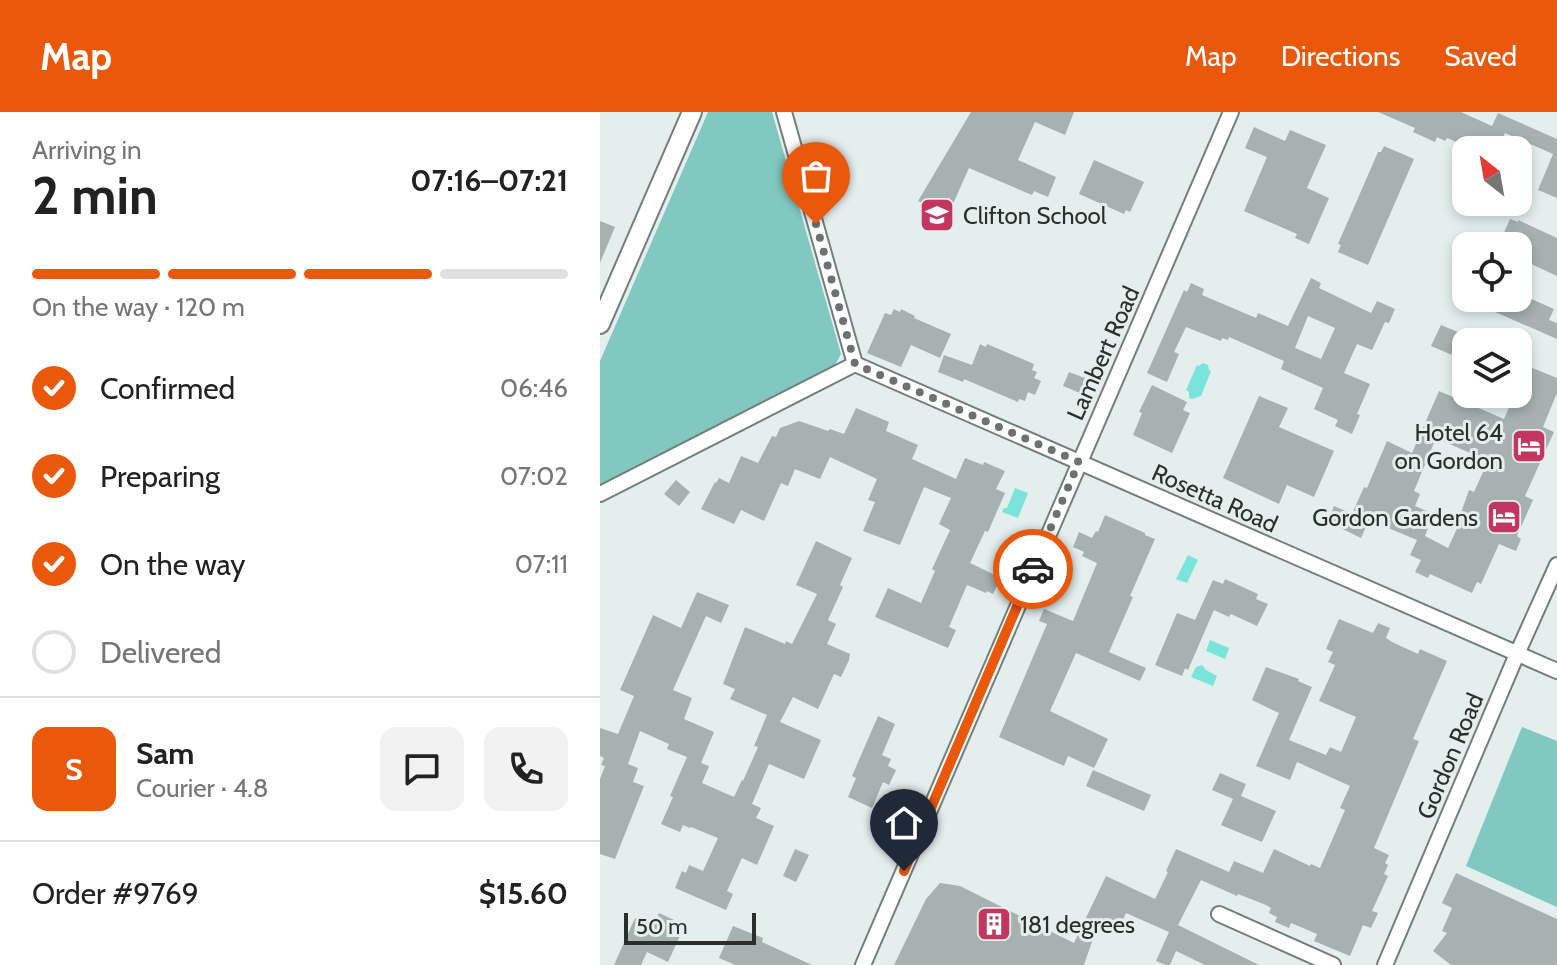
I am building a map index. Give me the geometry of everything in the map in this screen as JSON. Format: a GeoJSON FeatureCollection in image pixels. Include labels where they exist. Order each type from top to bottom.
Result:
{"type":"FeatureCollection","features":[{"type":"Feature","properties":{"kind":"street"},"geometry":{"type":"LineString","coordinates":[[600,324],[692,112]]}},
{"type":"Feature","properties":{"kind":"street"},"geometry":{"type":"LineString","coordinates":[[600,494],[855,364],[784,112]]}},
{"type":"Feature","properties":{"kind":"street","name":"Lambert Road"},"geometry":{"type":"LineString","coordinates":[[863,965],[1231,112]]}},
{"type":"Feature","properties":{"kind":"street","name":"Rosetta Road"},"geometry":{"type":"LineString","coordinates":[[855,364],[1557,671]]}},
{"type":"Feature","properties":{"kind":"street","name":"Gordon Road"},"geometry":{"type":"LineString","coordinates":[[1385,965],[1557,565]]}},
{"type":"Feature","properties":{"kind":"street"},"geometry":{"type":"LineString","coordinates":[[1219,914],[1333,965]]}},
{"type":"Feature","properties":{"kind":"shaded area"},"geometry":{"type":"Polygon","coordinates":[[[708,112],[772,112],[841,354],[834,367],[600,486],[600,361],[708,112]]]}},
{"type":"Feature","properties":{"kind":"shaded area"},"geometry":{"type":"Polygon","coordinates":[[[1203,363],[1211,371],[1201,396],[1189,398],[1186,390],[1197,365],[1203,363]]]}},
{"type":"Feature","properties":{"kind":"shaded area"},"geometry":{"type":"Polygon","coordinates":[[[1015,488],[1028,493],[1018,518],[1002,512],[1007,508],[1015,488]]]}},
{"type":"Feature","properties":{"kind":"shaded area"},"geometry":{"type":"Polygon","coordinates":[[[1188,555],[1198,560],[1187,583],[1176,579],[1188,555]]]}},
{"type":"Feature","properties":{"kind":"shaded area"},"geometry":{"type":"Polygon","coordinates":[[[1210,640],[1229,648],[1225,659],[1206,651],[1210,640]]]}},
{"type":"Feature","properties":{"kind":"shaded area"},"geometry":{"type":"Polygon","coordinates":[[[1202,665],[1217,676],[1213,686],[1191,677],[1196,667],[1202,665]]]}},
{"type":"Feature","properties":{"kind":"shaded area"},"geometry":{"type":"Polygon","coordinates":[[[1522,727],[1557,741],[1557,907],[1466,866],[1522,727]]]}},
{"type":"Feature","properties":{"kind":"building"},"geometry":{"type":"Polygon","coordinates":[[[971,112],[1074,112],[1065,135],[1035,122],[1018,160],[1056,177],[1048,197],[1034,191],[1032,195],[969,168],[948,215],[918,201],[971,112]]]}},
{"type":"Feature","properties":{"kind":"building"},"geometry":{"type":"Polygon","coordinates":[[[1378,112],[1461,112],[1492,126],[1498,113],[1557,139],[1557,198],[1538,190],[1553,154],[1532,145],[1532,136],[1505,133],[1504,136],[1452,136],[1452,140],[1447,138],[1445,141],[1437,137],[1435,142],[1413,132],[1415,128],[1378,112]]]}},
{"type":"Feature","properties":{"kind":"building"},"geometry":{"type":"Polygon","coordinates":[[[1254,127],[1285,141],[1290,130],[1326,145],[1307,188],[1329,198],[1309,244],[1295,238],[1297,234],[1244,211],[1267,157],[1245,148],[1254,127]]]}},
{"type":"Feature","properties":{"kind":"building"},"geometry":{"type":"Polygon","coordinates":[[[1384,146],[1414,159],[1368,265],[1338,252],[1341,245],[1338,244],[1378,152],[1384,146]]]}},
{"type":"Feature","properties":{"kind":"building"},"geometry":{"type":"Polygon","coordinates":[[[1094,160],[1144,182],[1130,212],[1126,210],[1124,214],[1079,194],[1094,160]]]}},
{"type":"Feature","properties":{"kind":"building"},"geometry":{"type":"Polygon","coordinates":[[[1510,219],[1557,238],[1557,276],[1532,264],[1532,232],[1504,232],[1510,219]]]}},
{"type":"Feature","properties":{"kind":"building"},"geometry":{"type":"Polygon","coordinates":[[[600,221],[615,227],[600,263],[600,221]]]}},
{"type":"Feature","properties":{"kind":"building"},"geometry":{"type":"Polygon","coordinates":[[[1311,278],[1321,283],[1319,288],[1371,313],[1377,301],[1395,309],[1372,350],[1357,344],[1344,373],[1370,384],[1352,434],[1335,426],[1338,420],[1314,409],[1323,388],[1281,369],[1284,361],[1229,337],[1221,341],[1186,327],[1174,352],[1179,354],[1167,382],[1147,373],[1184,290],[1187,292],[1191,283],[1204,289],[1202,295],[1256,318],[1258,313],[1288,326],[1311,278]],[[1308,316],[1295,348],[1321,359],[1335,328],[1308,316]]]}},
{"type":"Feature","properties":{"kind":"building"},"geometry":{"type":"Polygon","coordinates":[[[1532,299],[1554,309],[1549,320],[1557,323],[1557,339],[1495,312],[1532,312],[1532,299]]]}},
{"type":"Feature","properties":{"kind":"building"},"geometry":{"type":"Polygon","coordinates":[[[894,309],[900,312],[901,309],[951,334],[940,358],[911,345],[901,367],[867,353],[885,313],[891,315],[894,309]]]}},
{"type":"Feature","properties":{"kind":"building"},"geometry":{"type":"Polygon","coordinates":[[[1441,325],[1452,330],[1452,355],[1431,346],[1441,325]]]}},
{"type":"Feature","properties":{"kind":"building"},"geometry":{"type":"Polygon","coordinates":[[[980,344],[986,347],[987,344],[1034,364],[1032,370],[1037,372],[1034,378],[1041,381],[1035,395],[1028,392],[1025,401],[1019,399],[1018,402],[964,379],[963,382],[938,372],[944,355],[972,365],[980,344]]]}},
{"type":"Feature","properties":{"kind":"building"},"geometry":{"type":"Polygon","coordinates":[[[1532,368],[1557,378],[1557,393],[1543,427],[1554,432],[1525,496],[1533,500],[1517,536],[1521,539],[1516,551],[1499,544],[1481,584],[1477,582],[1472,593],[1430,574],[1428,578],[1415,572],[1421,560],[1410,555],[1417,540],[1369,520],[1361,538],[1328,522],[1334,506],[1352,514],[1387,441],[1412,453],[1439,391],[1452,397],[1452,408],[1478,408],[1504,419],[1509,408],[1532,408],[1532,368]],[[1436,438],[1414,491],[1420,494],[1415,506],[1431,513],[1425,536],[1448,548],[1460,522],[1469,490],[1474,492],[1488,461],[1436,438]]]}},
{"type":"Feature","properties":{"kind":"building"},"geometry":{"type":"Polygon","coordinates":[[[1069,372],[1085,378],[1080,393],[1063,386],[1069,372]]]}},
{"type":"Feature","properties":{"kind":"building"},"geometry":{"type":"Polygon","coordinates":[[[1152,385],[1187,402],[1183,410],[1190,413],[1172,453],[1133,435],[1142,413],[1139,412],[1152,385]]]}},
{"type":"Feature","properties":{"kind":"building"},"geometry":{"type":"Polygon","coordinates":[[[1259,396],[1288,408],[1279,427],[1334,451],[1314,497],[1287,485],[1279,504],[1223,478],[1259,396]]]}},
{"type":"Feature","properties":{"kind":"building"},"geometry":{"type":"Polygon","coordinates":[[[856,408],[889,422],[886,431],[918,445],[912,459],[956,479],[965,458],[1005,471],[996,489],[1005,493],[970,563],[1000,579],[993,594],[967,585],[949,627],[956,630],[948,648],[875,617],[888,588],[921,603],[950,530],[939,524],[951,498],[924,487],[900,545],[863,531],[875,502],[868,500],[877,479],[830,457],[820,479],[795,469],[788,486],[781,483],[764,521],[741,510],[734,524],[701,509],[715,482],[719,478],[729,483],[741,456],[758,463],[772,436],[776,437],[780,428],[799,421],[844,434],[856,408]]]}},
{"type":"Feature","properties":{"kind":"building"},"geometry":{"type":"Polygon","coordinates":[[[676,480],[690,492],[679,506],[664,494],[676,480]]]}},
{"type":"Feature","properties":{"kind":"building"},"geometry":{"type":"Polygon","coordinates":[[[1105,515],[1155,539],[1109,652],[1146,668],[1140,681],[1076,653],[1050,711],[1108,739],[1094,768],[1068,756],[1064,766],[999,737],[1047,624],[1039,621],[1044,609],[1073,621],[1097,563],[1082,556],[1084,552],[1073,547],[1079,532],[1092,538],[1098,532],[1105,515]]]}},
{"type":"Feature","properties":{"kind":"building"},"geometry":{"type":"Polygon","coordinates":[[[816,541],[852,558],[828,620],[836,624],[827,644],[850,654],[849,660],[841,677],[834,674],[818,709],[793,697],[780,722],[821,740],[804,779],[769,764],[752,804],[761,808],[756,818],[774,826],[757,865],[742,858],[727,891],[733,894],[726,910],[675,888],[682,871],[686,873],[689,865],[703,871],[718,838],[683,825],[680,832],[661,824],[687,757],[667,749],[669,744],[640,731],[628,764],[638,768],[633,782],[644,786],[615,859],[600,854],[600,779],[605,766],[601,765],[604,758],[600,756],[600,728],[618,734],[634,696],[620,690],[653,615],[681,628],[697,592],[729,605],[721,623],[706,616],[673,690],[692,698],[684,719],[714,732],[701,763],[709,766],[702,783],[734,797],[758,747],[754,746],[767,715],[730,699],[735,689],[723,684],[745,627],[792,644],[817,594],[796,585],[816,541]]]}},
{"type":"Feature","properties":{"kind":"building"},"geometry":{"type":"Polygon","coordinates":[[[1225,579],[1258,594],[1256,599],[1268,604],[1257,626],[1214,610],[1188,670],[1185,668],[1182,676],[1155,665],[1177,613],[1195,620],[1213,580],[1223,584],[1225,579]]]}},
{"type":"Feature","properties":{"kind":"building"},"geometry":{"type":"Polygon","coordinates":[[[1339,619],[1373,633],[1378,623],[1390,628],[1386,638],[1392,642],[1418,654],[1420,649],[1447,661],[1413,739],[1419,741],[1374,848],[1389,855],[1384,874],[1388,876],[1372,911],[1378,913],[1371,928],[1363,925],[1350,956],[1314,941],[1317,934],[1291,923],[1289,928],[1275,922],[1277,917],[1269,913],[1271,908],[1266,905],[1201,880],[1178,925],[1259,965],[1205,965],[1176,951],[1170,965],[1166,965],[1156,961],[1169,932],[1126,913],[1116,935],[1097,927],[1084,965],[894,965],[926,899],[940,883],[960,886],[1074,943],[1106,876],[1155,899],[1176,849],[1229,872],[1234,861],[1263,873],[1274,849],[1320,868],[1345,810],[1340,808],[1350,786],[1297,762],[1290,780],[1256,766],[1279,713],[1252,700],[1266,667],[1299,679],[1312,687],[1289,740],[1326,755],[1330,747],[1341,752],[1356,717],[1319,701],[1335,665],[1328,662],[1333,652],[1326,649],[1339,619]]]}},
{"type":"Feature","properties":{"kind":"building"},"geometry":{"type":"Polygon","coordinates":[[[878,716],[895,724],[882,755],[891,759],[888,766],[896,770],[889,785],[883,782],[872,808],[848,797],[856,778],[852,776],[878,716]]]}},
{"type":"Feature","properties":{"kind":"building"},"geometry":{"type":"Polygon","coordinates":[[[1093,770],[1151,795],[1144,811],[1086,786],[1093,770]]]}},
{"type":"Feature","properties":{"kind":"building"},"geometry":{"type":"Polygon","coordinates":[[[1220,773],[1246,784],[1241,796],[1276,811],[1262,842],[1221,825],[1233,799],[1212,790],[1220,773]]]}},
{"type":"Feature","properties":{"kind":"building"},"geometry":{"type":"Polygon","coordinates":[[[795,849],[809,855],[796,882],[783,876],[795,849]]]}},
{"type":"Feature","properties":{"kind":"building"},"geometry":{"type":"Polygon","coordinates":[[[1456,873],[1557,919],[1557,965],[1451,965],[1433,951],[1447,933],[1442,931],[1452,908],[1442,903],[1456,873]]]}},
{"type":"Feature","properties":{"kind":"building"},"geometry":{"type":"Polygon","coordinates":[[[659,913],[685,925],[668,962],[647,952],[641,965],[614,965],[635,918],[653,926],[659,913]]]}},
{"type":"Feature","properties":{"kind":"building"},"geometry":{"type":"Polygon","coordinates":[[[733,926],[763,938],[762,942],[812,965],[735,965],[719,958],[733,926]]]}},
{"type":"Feature","properties":{"kind":"way so far"},"geometry":{"type":"LineString","coordinates":[[816,224],[855,364],[1079,462],[1033,569]]}},
{"type":"Feature","properties":{"kind":"place","name":"Clifton School"},"geometry":{"type":"Point","coordinates":[937,215]}},
{"type":"Feature","properties":{"kind":"place","name":"Hotel 64 on Gordon"},"geometry":{"type":"Point","coordinates":[1529,446]}},
{"type":"Feature","properties":{"kind":"place","name":"Gordon Gardens"},"geometry":{"type":"Point","coordinates":[1504,517]}},
{"type":"Feature","properties":{"kind":"place","name":"181 degrees"},"geometry":{"type":"Point","coordinates":[994,924]}},
{"type":"Feature","properties":{"kind":"route"},"geometry":{"type":"LineString","coordinates":[[904,871],[1033,569]]}}]}
